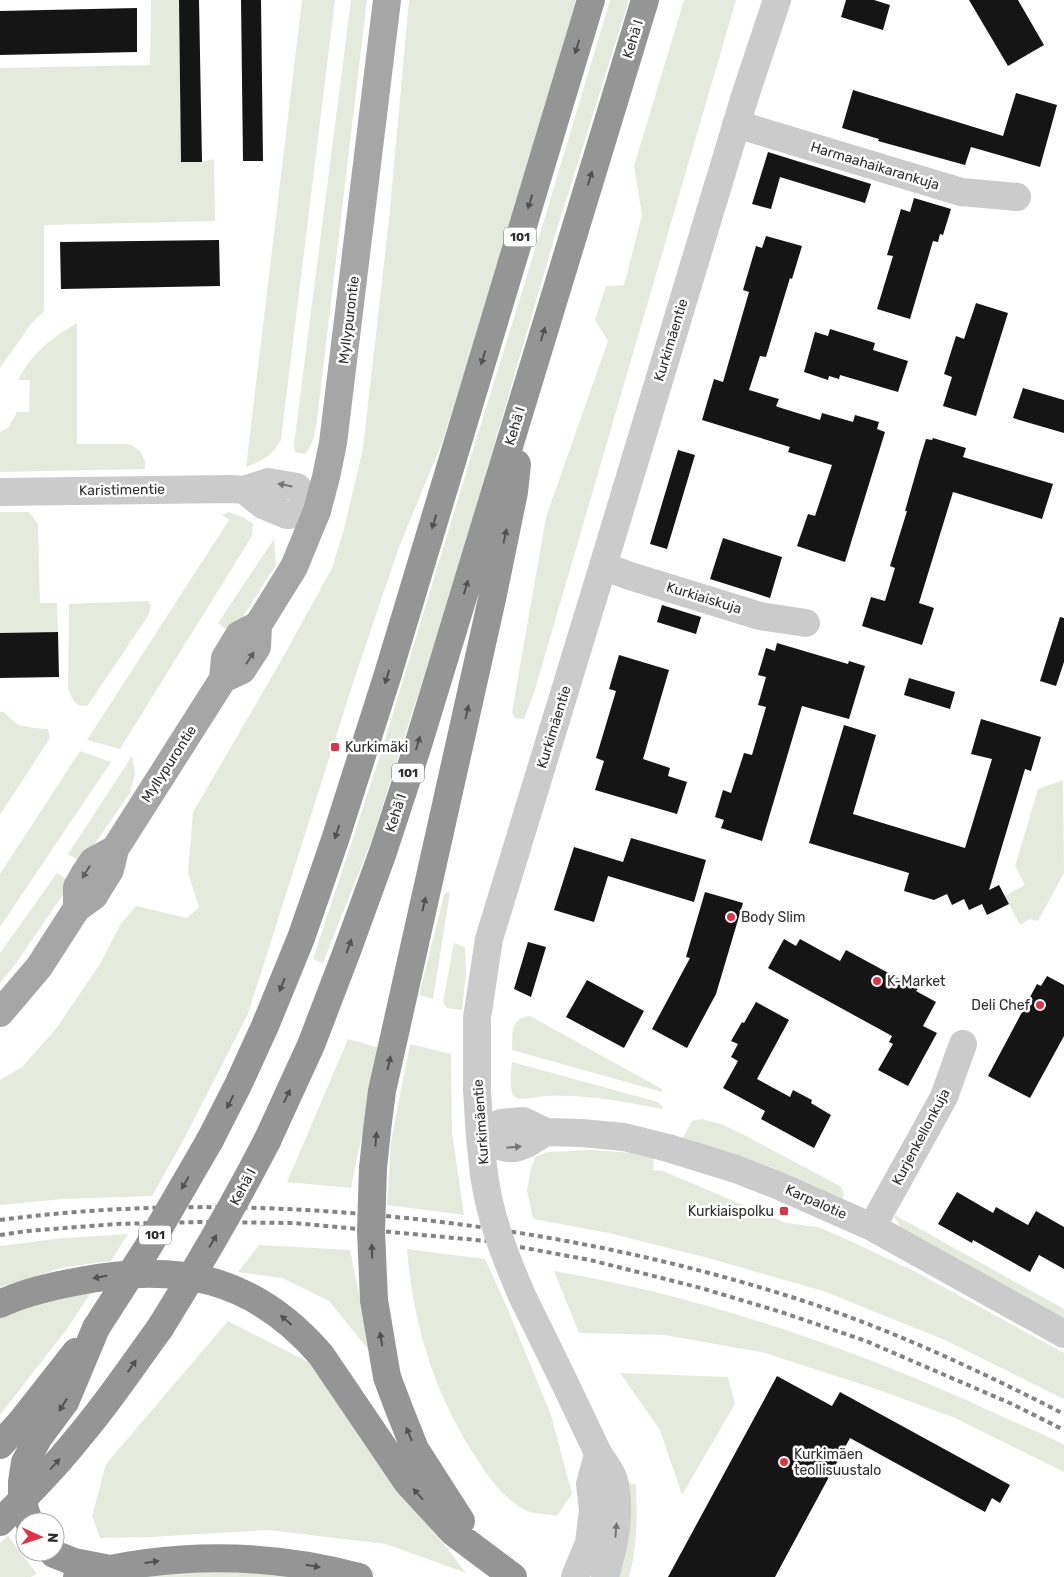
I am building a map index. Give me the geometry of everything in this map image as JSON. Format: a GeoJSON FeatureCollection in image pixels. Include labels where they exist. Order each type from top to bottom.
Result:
{"type":"FeatureCollection","features":[{"type":"Feature","properties":{"kind":"highway","name":"101"},"geometry":{"type":"LineString","coordinates":[[0,1445],[21,1422],[96,1328],[148,1247],[210,1140],[238,1085],[265,1026],[301,938],[335,840],[388,674],[591,0]]}},
{"type":"Feature","properties":{"kind":"highway","name":"Kehä I"},"geometry":{"type":"LineString","coordinates":[[0,1522],[26,1511],[53,1467],[94,1418],[160,1328],[240,1194],[267,1141],[311,1045],[383,852],[645,0]]}},
{"type":"Feature","properties":{"kind":"highway"},"geometry":{"type":"LineString","coordinates":[[503,1570],[455,1513],[415,1450],[387,1377],[374,1300],[371,1231],[374,1168],[382,1091],[490,609],[514,492],[524,397]]}},
{"type":"Feature","properties":{"kind":"highway"},"geometry":{"type":"LineString","coordinates":[[0,1304],[47,1287],[110,1275],[144,1272],[178,1274],[232,1288],[252,1297],[276,1311],[321,1355],[406,1482],[453,1532],[503,1570]]}},
{"type":"Feature","properties":{"kind":"highway"},"geometry":{"type":"LineString","coordinates":[[26,1511],[22,1482],[25,1462],[39,1437],[65,1402],[96,1328]]}},
{"type":"Feature","properties":{"kind":"highway"},"geometry":{"type":"LineString","coordinates":[[65,1558],[74,1562],[109,1568]]}},
{"type":"Feature","properties":{"kind":"highway"},"geometry":{"type":"LineString","coordinates":[[77,1577],[109,1568],[172,1559],[240,1558],[295,1563],[359,1577]]}},
{"type":"Feature","properties":{"kind":"main road","name":"Myllypurontie"},"geometry":{"type":"LineString","coordinates":[[0,1013],[40,967],[77,908],[77,887],[93,861],[115,849],[223,679],[242,670],[246,665],[257,647],[258,625],[294,567],[317,511],[328,468],[339,402],[386,0]]}},
{"type":"Feature","properties":{"kind":"street","name":"Kurkimäentie"},"geometry":{"type":"LineString","coordinates":[[605,1577],[614,1546],[617,1502],[615,1481],[598,1454],[524,1300],[508,1265],[496,1230],[487,1198],[480,1138],[477,1090],[477,1018],[489,939],[736,124],[777,0]]}},
{"type":"Feature","properties":{"kind":"street","name":"Harmaahaikarankuja"},"geometry":{"type":"LineString","coordinates":[[736,124],[961,192],[1017,197]]}},
{"type":"Feature","properties":{"kind":"street","name":"Karistimentie"},"geometry":{"type":"LineString","coordinates":[[0,492],[231,488],[244,490],[268,482],[296,487],[317,511]]}},
{"type":"Feature","properties":{"kind":"street","name":"Kurkiaiskuja"},"geometry":{"type":"LineString","coordinates":[[603,566],[760,616],[806,623]]}},
{"type":"Feature","properties":{"kind":"street","name":"Kurjenkellonkuja"},"geometry":{"type":"LineString","coordinates":[[872,1227],[944,1097],[963,1044]]}},
{"type":"Feature","properties":{"kind":"street","name":"Karpalotie"},"geometry":{"type":"LineString","coordinates":[[480,1138],[501,1123],[523,1121],[546,1132],[624,1136],[677,1150],[736,1169],[872,1227],[1064,1334]]}},
{"type":"Feature","properties":{"kind":"street"},"geometry":{"type":"LineString","coordinates":[[574,1577],[589,1543],[593,1510],[590,1484],[598,1454]]}},
{"type":"Feature","properties":{"kind":"green space"},"geometry":{"type":"Polygon","coordinates":[[[151,0],[179,0],[181,124],[202,162],[214,159],[215,221],[44,225],[44,311],[31,324],[0,368],[0,68],[150,65],[151,0]]]}},
{"type":"Feature","properties":{"kind":"green space"},"geometry":{"type":"Polygon","coordinates":[[[302,0],[335,0],[281,440],[274,451],[258,462],[246,467],[302,0]]]}},
{"type":"Feature","properties":{"kind":"green space"},"geometry":{"type":"Polygon","coordinates":[[[351,0],[367,0],[317,422],[313,441],[305,454],[295,452],[294,444],[351,0]]]}},
{"type":"Feature","properties":{"kind":"green space"},"geometry":{"type":"Polygon","coordinates":[[[409,0],[576,0],[519,198],[442,443],[399,547],[354,680],[248,1014],[183,1141],[152,1196],[63,1199],[0,1205],[0,1080],[22,1067],[55,1030],[100,964],[120,925],[136,906],[187,918],[199,907],[188,873],[193,812],[278,666],[332,568],[344,529],[363,448],[389,219],[409,0]]]}},
{"type":"Feature","properties":{"kind":"green space"},"geometry":{"type":"Polygon","coordinates":[[[610,0],[629,0],[558,226],[455,579],[371,842],[323,963],[313,959],[379,759],[610,0]]]}},
{"type":"Feature","properties":{"kind":"green space"},"geometry":{"type":"Polygon","coordinates":[[[684,0],[736,0],[534,693],[524,719],[515,718],[512,712],[546,517],[608,341],[595,320],[606,286],[624,285],[642,215],[634,166],[684,0]]]}},
{"type":"Feature","properties":{"kind":"green space"},"geometry":{"type":"Polygon","coordinates":[[[77,323],[77,444],[130,444],[141,452],[145,461],[145,469],[0,472],[0,432],[8,428],[17,412],[29,412],[30,380],[18,380],[43,347],[77,323]]]}},
{"type":"Feature","properties":{"kind":"green space"},"geometry":{"type":"Polygon","coordinates":[[[0,512],[29,512],[38,524],[40,603],[57,603],[58,632],[0,633],[0,512]]]}},
{"type":"Feature","properties":{"kind":"green space"},"geometry":{"type":"Polygon","coordinates":[[[228,512],[243,517],[253,524],[252,536],[120,749],[87,740],[229,520],[222,515],[228,512]]]}},
{"type":"Feature","properties":{"kind":"green space"},"geometry":{"type":"Polygon","coordinates":[[[274,539],[276,565],[232,634],[218,623],[274,539]]]}},
{"type":"Feature","properties":{"kind":"green space"},"geometry":{"type":"Polygon","coordinates":[[[148,601],[151,606],[148,616],[88,705],[84,706],[74,702],[68,687],[69,604],[148,601]]]}},
{"type":"Feature","properties":{"kind":"green space"},"geometry":{"type":"Polygon","coordinates":[[[0,712],[4,712],[18,725],[48,729],[50,738],[0,815],[0,712]]]}},
{"type":"Feature","properties":{"kind":"green space"},"geometry":{"type":"Polygon","coordinates":[[[80,751],[111,762],[0,927],[0,874],[80,751]]]}},
{"type":"Feature","properties":{"kind":"green space"},"geometry":{"type":"Polygon","coordinates":[[[132,756],[135,774],[130,793],[82,862],[68,854],[132,756]]]}},
{"type":"Feature","properties":{"kind":"green space"},"geometry":{"type":"Polygon","coordinates":[[[1063,780],[1064,873],[1038,921],[1030,919],[1020,925],[1005,896],[1025,885],[1015,866],[1038,789],[1063,780]]]}},
{"type":"Feature","properties":{"kind":"green space"},"geometry":{"type":"Polygon","coordinates":[[[57,873],[71,883],[14,966],[0,983],[0,953],[57,873]]]}},
{"type":"Feature","properties":{"kind":"green space"},"geometry":{"type":"Polygon","coordinates":[[[448,891],[450,893],[433,999],[419,995],[444,895],[448,891]]]}},
{"type":"Feature","properties":{"kind":"green space"},"geometry":{"type":"Polygon","coordinates":[[[454,943],[465,947],[466,973],[462,1010],[447,1008],[443,1002],[454,943]]]}},
{"type":"Feature","properties":{"kind":"green space"},"geometry":{"type":"Polygon","coordinates":[[[530,1016],[662,1089],[662,1092],[512,1050],[515,1023],[523,1017],[530,1016]]]}},
{"type":"Feature","properties":{"kind":"green space"},"geometry":{"type":"Polygon","coordinates":[[[348,1039],[380,1048],[351,1188],[287,1182],[348,1039]]]}},
{"type":"Feature","properties":{"kind":"green space"},"geometry":{"type":"Polygon","coordinates":[[[410,1044],[451,1054],[452,1132],[464,1215],[387,1205],[391,1141],[410,1044]]]}},
{"type":"Feature","properties":{"kind":"green space"},"geometry":{"type":"Polygon","coordinates":[[[512,1062],[658,1102],[663,1107],[662,1109],[576,1096],[516,1098],[511,1089],[512,1062]]]}},
{"type":"Feature","properties":{"kind":"green space"},"geometry":{"type":"Polygon","coordinates":[[[702,1119],[724,1125],[840,1186],[844,1196],[841,1200],[771,1167],[682,1139],[692,1121],[702,1119]]]}},
{"type":"Feature","properties":{"kind":"green space"},"geometry":{"type":"Polygon","coordinates":[[[592,1150],[633,1153],[654,1158],[653,1170],[663,1171],[786,1223],[818,1227],[914,1271],[1064,1353],[1064,1399],[947,1341],[826,1292],[708,1258],[609,1233],[533,1219],[527,1191],[531,1168],[536,1156],[548,1152],[592,1150]]]}},
{"type":"Feature","properties":{"kind":"green space"},"geometry":{"type":"Polygon","coordinates":[[[895,1215],[1064,1309],[1064,1320],[903,1231],[895,1215]]]}},
{"type":"Feature","properties":{"kind":"green space"},"geometry":{"type":"Polygon","coordinates":[[[128,1234],[111,1261],[65,1267],[0,1287],[0,1246],[63,1238],[128,1234]]]}},
{"type":"Feature","properties":{"kind":"green space"},"geometry":{"type":"Polygon","coordinates":[[[259,1245],[350,1250],[371,1353],[329,1301],[282,1278],[238,1272],[259,1245]]]}},
{"type":"Feature","properties":{"kind":"green space"},"geometry":{"type":"Polygon","coordinates":[[[407,1249],[485,1259],[551,1415],[572,1494],[557,1516],[527,1511],[508,1498],[484,1469],[459,1429],[436,1380],[427,1355],[414,1303],[407,1249]]]}},
{"type":"Feature","properties":{"kind":"green space"},"geometry":{"type":"Polygon","coordinates":[[[554,1271],[608,1281],[715,1308],[768,1324],[873,1361],[975,1404],[1064,1445],[1064,1472],[955,1418],[879,1390],[765,1353],[665,1335],[579,1333],[554,1271]]]}},
{"type":"Feature","properties":{"kind":"green space"},"geometry":{"type":"Polygon","coordinates":[[[94,1288],[67,1329],[0,1415],[0,1316],[94,1288]]]}},
{"type":"Feature","properties":{"kind":"green space"},"geometry":{"type":"Polygon","coordinates":[[[228,1321],[312,1364],[405,1498],[466,1573],[386,1544],[268,1530],[100,1538],[92,1516],[106,1464],[228,1321]]]}},
{"type":"Feature","properties":{"kind":"green space"},"geometry":{"type":"Polygon","coordinates":[[[620,1373],[728,1377],[735,1404],[682,1495],[660,1430],[620,1373]]]}},
{"type":"Feature","properties":{"kind":"green space"},"geometry":{"type":"Polygon","coordinates":[[[626,1483],[636,1484],[637,1519],[635,1542],[629,1577],[617,1577],[626,1483]]]}},
{"type":"Feature","properties":{"kind":"green space"},"geometry":{"type":"Polygon","coordinates":[[[8,1536],[15,1545],[15,1562],[28,1562],[37,1574],[31,1577],[0,1577],[0,1543],[8,1536]]]}},
{"type":"Feature","properties":{"kind":"green space"},"geometry":{"type":"Polygon","coordinates":[[[256,1571],[298,1577],[145,1577],[191,1572],[256,1571]]]}},
{"type":"Feature","properties":{"kind":"building"},"geometry":{"type":"Polygon","coordinates":[[[179,0],[199,0],[202,162],[181,162],[179,0]]]}},
{"type":"Feature","properties":{"kind":"building"},"geometry":{"type":"Polygon","coordinates":[[[241,0],[261,0],[263,161],[243,161],[241,0]]]}},
{"type":"Feature","properties":{"kind":"building"},"geometry":{"type":"Polygon","coordinates":[[[846,0],[874,0],[890,5],[883,30],[841,17],[846,0]]]}},
{"type":"Feature","properties":{"kind":"building"},"geometry":{"type":"Polygon","coordinates":[[[969,0],[1018,0],[1044,45],[1008,66],[969,0]]]}},
{"type":"Feature","properties":{"kind":"building"},"geometry":{"type":"Polygon","coordinates":[[[137,8],[137,52],[0,55],[0,11],[137,8]]]}},
{"type":"Feature","properties":{"kind":"building"},"geometry":{"type":"Polygon","coordinates":[[[853,90],[1003,136],[1016,93],[1057,105],[1040,167],[971,147],[965,165],[878,141],[879,139],[842,128],[853,90]]]}},
{"type":"Feature","properties":{"kind":"building"},"geometry":{"type":"Polygon","coordinates":[[[768,152],[871,184],[865,203],[780,177],[771,209],[752,204],[768,152]]]}},
{"type":"Feature","properties":{"kind":"building"},"geometry":{"type":"Polygon","coordinates":[[[914,198],[951,209],[943,235],[940,234],[938,242],[933,241],[910,319],[877,309],[893,256],[887,255],[901,209],[910,212],[914,198]]]}},
{"type":"Feature","properties":{"kind":"building"},"geometry":{"type":"Polygon","coordinates":[[[766,236],[802,246],[792,279],[790,278],[766,357],[760,356],[749,390],[779,399],[776,406],[778,407],[820,420],[822,413],[853,422],[855,415],[879,422],[877,429],[885,432],[845,562],[797,546],[808,514],[815,516],[832,465],[788,452],[790,447],[702,420],[714,379],[723,382],[749,292],[743,290],[756,246],[762,248],[766,236]]]}},
{"type":"Feature","properties":{"kind":"building"},"geometry":{"type":"Polygon","coordinates":[[[219,240],[220,286],[61,289],[60,242],[219,240]]]}},
{"type":"Feature","properties":{"kind":"building"},"geometry":{"type":"Polygon","coordinates":[[[976,303],[1008,313],[976,416],[943,406],[952,377],[944,374],[956,336],[964,339],[976,303]]]}},
{"type":"Feature","properties":{"kind":"building"},"geometry":{"type":"Polygon","coordinates":[[[830,329],[875,343],[873,350],[908,361],[898,392],[840,375],[839,379],[829,376],[828,380],[804,372],[815,332],[828,336],[830,329]]]}},
{"type":"Feature","properties":{"kind":"building"},"geometry":{"type":"Polygon","coordinates":[[[1023,388],[1064,400],[1064,433],[1013,418],[1023,388]]]}},
{"type":"Feature","properties":{"kind":"building"},"geometry":{"type":"Polygon","coordinates":[[[933,438],[966,448],[963,457],[1053,484],[1042,519],[953,492],[919,603],[934,608],[922,645],[862,626],[871,597],[885,601],[895,568],[890,566],[907,511],[905,511],[921,455],[926,439],[932,440],[933,438]]]}},
{"type":"Feature","properties":{"kind":"building"},"geometry":{"type":"Polygon","coordinates":[[[678,450],[695,455],[667,549],[650,544],[678,450]]]}},
{"type":"Feature","properties":{"kind":"building"},"geometry":{"type":"Polygon","coordinates":[[[723,538],[782,557],[770,598],[710,579],[723,538]]]}},
{"type":"Feature","properties":{"kind":"building"},"geometry":{"type":"Polygon","coordinates":[[[662,605],[701,617],[696,634],[657,622],[662,605]]]}},
{"type":"Feature","properties":{"kind":"building"},"geometry":{"type":"Polygon","coordinates":[[[1060,617],[1064,618],[1064,662],[1056,686],[1040,681],[1060,617]]]}},
{"type":"Feature","properties":{"kind":"building"},"geometry":{"type":"Polygon","coordinates":[[[58,632],[59,677],[0,678],[0,633],[58,632]]]}},
{"type":"Feature","properties":{"kind":"building"},"geometry":{"type":"Polygon","coordinates":[[[777,643],[848,664],[849,661],[865,666],[849,719],[802,706],[762,841],[721,828],[724,820],[715,817],[723,790],[731,793],[744,753],[752,755],[766,707],[758,705],[766,677],[758,675],[766,648],[775,651],[777,643]]]}},
{"type":"Feature","properties":{"kind":"building"},"geometry":{"type":"Polygon","coordinates":[[[619,655],[669,670],[643,759],[670,768],[668,776],[687,782],[677,814],[595,790],[604,761],[596,758],[616,691],[609,689],[619,655]]]}},
{"type":"Feature","properties":{"kind":"building"},"geometry":{"type":"Polygon","coordinates":[[[909,678],[955,692],[950,709],[904,695],[909,678]]]}},
{"type":"Feature","properties":{"kind":"building"},"geometry":{"type":"Polygon","coordinates":[[[981,719],[1041,737],[1031,771],[1025,769],[989,890],[999,885],[1009,904],[987,915],[982,904],[969,910],[964,899],[952,905],[947,894],[934,900],[904,891],[909,873],[809,843],[844,725],[876,735],[853,814],[965,848],[992,759],[971,754],[981,719]]]}},
{"type":"Feature","properties":{"kind":"building"},"geometry":{"type":"Polygon","coordinates":[[[631,838],[706,860],[694,902],[608,876],[594,922],[554,910],[574,847],[623,862],[631,838]]]}},
{"type":"Feature","properties":{"kind":"building"},"geometry":{"type":"Polygon","coordinates":[[[705,892],[743,903],[716,994],[687,1048],[652,1029],[690,958],[686,957],[705,892]]]}},
{"type":"Feature","properties":{"kind":"building"},"geometry":{"type":"Polygon","coordinates":[[[784,939],[796,946],[800,939],[840,961],[846,950],[918,989],[916,991],[936,1002],[923,1026],[937,1033],[908,1086],[878,1070],[893,1044],[889,1042],[892,1036],[768,968],[784,939]]]}},
{"type":"Feature","properties":{"kind":"building"},"geometry":{"type":"Polygon","coordinates":[[[528,942],[546,947],[531,997],[514,989],[528,942]]]}},
{"type":"Feature","properties":{"kind":"building"},"geometry":{"type":"Polygon","coordinates":[[[1047,976],[1064,985],[1064,1036],[1030,1098],[988,1076],[1037,984],[1041,986],[1047,976]]]}},
{"type":"Feature","properties":{"kind":"building"},"geometry":{"type":"Polygon","coordinates":[[[587,980],[644,1011],[624,1048],[566,1017],[587,980]]]}},
{"type":"Feature","properties":{"kind":"building"},"geometry":{"type":"Polygon","coordinates":[[[756,1002],[789,1020],[757,1079],[790,1097],[793,1090],[812,1100],[811,1103],[831,1115],[814,1148],[761,1119],[765,1111],[723,1088],[738,1061],[731,1057],[738,1044],[731,1041],[756,1002]]]}},
{"type":"Feature","properties":{"kind":"building"},"geometry":{"type":"Polygon","coordinates":[[[957,1192],[993,1213],[996,1207],[1028,1225],[1036,1211],[1064,1227],[1064,1269],[1039,1255],[1030,1272],[973,1240],[972,1243],[938,1224],[957,1192]]]}},
{"type":"Feature","properties":{"kind":"building","name":"Kurkimäen teollisuustalo"},"geometry":{"type":"Polygon","coordinates":[[[777,1376],[832,1406],[840,1392],[1010,1485],[1000,1503],[992,1498],[985,1512],[850,1438],[775,1577],[668,1577],[777,1376]]]}},
{"type":"Feature","properties":{"kind":"railway"},"geometry":{"type":"LineString","coordinates":[[0,1220],[136,1208],[273,1208],[417,1219],[576,1243],[681,1266],[821,1307],[927,1349],[996,1380],[1064,1414]]}},
{"type":"Feature","properties":{"kind":"railway"},"geometry":{"type":"LineString","coordinates":[[0,1235],[116,1224],[201,1222],[294,1223],[487,1241],[590,1260],[701,1288],[781,1312],[866,1341],[1012,1404],[1064,1430]]}},
{"type":"Feature","properties":{"kind":"place","name":"Kurkimäki"},"geometry":{"type":"Point","coordinates":[335,747]}},
{"type":"Feature","properties":{"kind":"place","name":"Body Slim"},"geometry":{"type":"Point","coordinates":[731,917]}},
{"type":"Feature","properties":{"kind":"place","name":"K-Market"},"geometry":{"type":"Point","coordinates":[877,981]}},
{"type":"Feature","properties":{"kind":"place","name":"Deli Chef"},"geometry":{"type":"Point","coordinates":[1040,1005]}},
{"type":"Feature","properties":{"kind":"place","name":"Kurkiaispolku"},"geometry":{"type":"Point","coordinates":[784,1211]}},
{"type":"Feature","properties":{"kind":"place","name":"Kurkimäen teollisuustalo"},"geometry":{"type":"Point","coordinates":[784,1462]}}]}
